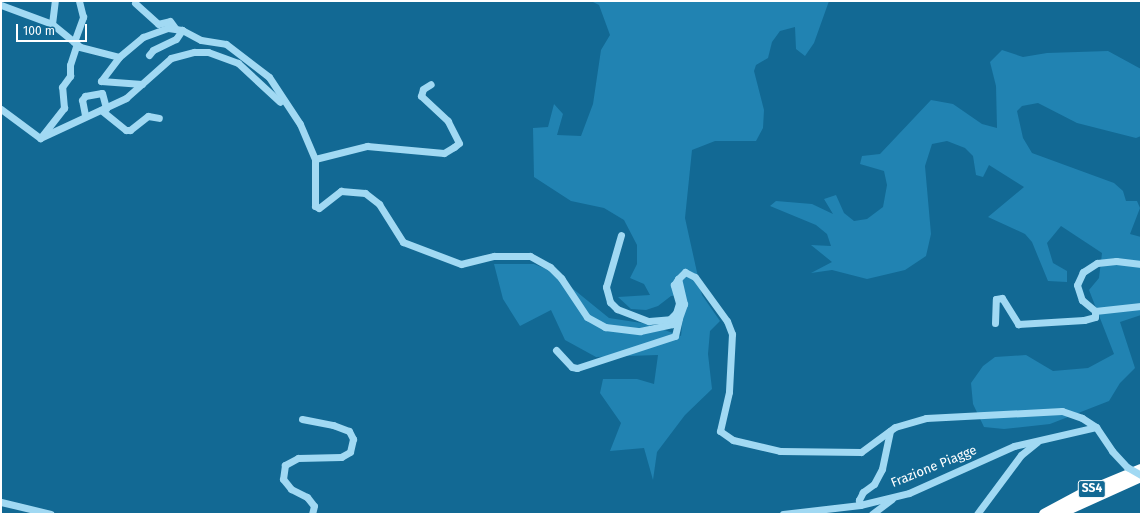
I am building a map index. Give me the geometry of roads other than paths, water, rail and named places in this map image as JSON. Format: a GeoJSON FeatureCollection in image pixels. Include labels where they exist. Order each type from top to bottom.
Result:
{"type":"FeatureCollection","features":[{"type":"Feature","properties":{"kind":"highway","name":"SS4"},"geometry":{"type":"LineString","coordinates":[[1044,514],[1083,493],[1141,469]]}},
{"type":"Feature","properties":{"kind":"highway","name":"SS4"},"geometry":{"type":"LineString","coordinates":[[1059,514],[1141,476]]}},
{"type":"Feature","properties":{"kind":"street"},"geometry":{"type":"LineString","coordinates":[[52,24],[55,1]]}},
{"type":"Feature","properties":{"kind":"street"},"geometry":{"type":"LineString","coordinates":[[40,138],[64,108],[62,87],[70,76],[70,65],[83,17],[79,1]]}},
{"type":"Feature","properties":{"kind":"street"},"geometry":{"type":"LineString","coordinates":[[135,3],[158,24],[170,22],[178,29],[201,40],[226,44],[246,57],[269,77],[287,108]]}},
{"type":"Feature","properties":{"kind":"street"},"geometry":{"type":"LineString","coordinates":[[1,5],[52,24],[76,43],[119,57]]}},
{"type":"Feature","properties":{"kind":"street"},"geometry":{"type":"LineString","coordinates":[[149,55],[153,50],[176,39],[178,29]]}},
{"type":"Feature","properties":{"kind":"street"},"geometry":{"type":"LineString","coordinates":[[142,84],[101,81],[119,57],[143,37],[178,29]]}},
{"type":"Feature","properties":{"kind":"street"},"geometry":{"type":"LineString","coordinates":[[40,138],[85,115],[104,109],[126,98],[171,58],[208,52],[238,63],[287,108],[300,124],[315,159],[314,202],[319,208],[341,191],[365,193],[379,204],[403,242],[461,264],[494,256],[530,256],[550,267],[561,278],[586,317],[605,327],[640,331],[665,328],[679,318]]}},
{"type":"Feature","properties":{"kind":"street"},"geometry":{"type":"LineString","coordinates":[[315,159],[367,146],[444,153],[454,147],[459,143],[448,121],[421,96],[423,89],[431,84]]}},
{"type":"Feature","properties":{"kind":"street"},"geometry":{"type":"LineString","coordinates":[[85,115],[82,100],[90,94],[102,93],[104,109],[126,130],[130,130],[148,116],[159,118]]}},
{"type":"Feature","properties":{"kind":"street"},"geometry":{"type":"LineString","coordinates":[[1,109],[40,138]]}},
{"type":"Feature","properties":{"kind":"street"},"geometry":{"type":"LineString","coordinates":[[621,235],[606,287],[610,302],[617,310],[649,321],[670,319],[676,313],[679,303],[674,285],[685,272],[705,287],[727,321],[732,334],[729,392],[720,424],[720,431],[725,436],[764,449],[827,454],[861,452],[890,431],[926,418],[1062,411],[1082,418],[1096,427],[1112,451],[1127,467],[1141,476]]}},
{"type":"Feature","properties":{"kind":"street"},"geometry":{"type":"LineString","coordinates":[[1141,264],[1097,263],[1083,272],[1077,285],[1082,300],[1095,311],[1141,306]]}},
{"type":"Feature","properties":{"kind":"street"},"geometry":{"type":"LineString","coordinates":[[556,350],[572,367],[577,368],[675,336],[684,304],[678,279]]}},
{"type":"Feature","properties":{"kind":"street"},"geometry":{"type":"LineString","coordinates":[[995,324],[996,299],[1002,298],[1018,324],[1084,320],[1095,317],[1095,311]]}},
{"type":"Feature","properties":{"kind":"street"},"geometry":{"type":"LineString","coordinates":[[302,418],[334,425],[349,431],[353,439],[350,452],[341,457],[298,458],[285,465],[283,479],[291,489],[307,498],[314,506],[312,514]]}},
{"type":"Feature","properties":{"kind":"street","name":"Frazione Piagge"},"geometry":{"type":"LineString","coordinates":[[890,431],[882,469],[874,484],[863,492],[859,500],[860,505],[896,496],[1014,446],[1096,427]]}},
{"type":"Feature","properties":{"kind":"street"},"geometry":{"type":"LineString","coordinates":[[977,514],[1021,455],[1035,443],[1052,436]]}},
{"type":"Feature","properties":{"kind":"street"},"geometry":{"type":"LineString","coordinates":[[872,514],[896,496]]}},
{"type":"Feature","properties":{"kind":"street"},"geometry":{"type":"LineString","coordinates":[[1,502],[51,514]]}},
{"type":"Feature","properties":{"kind":"street"},"geometry":{"type":"LineString","coordinates":[[784,514],[860,505]]}}]}
